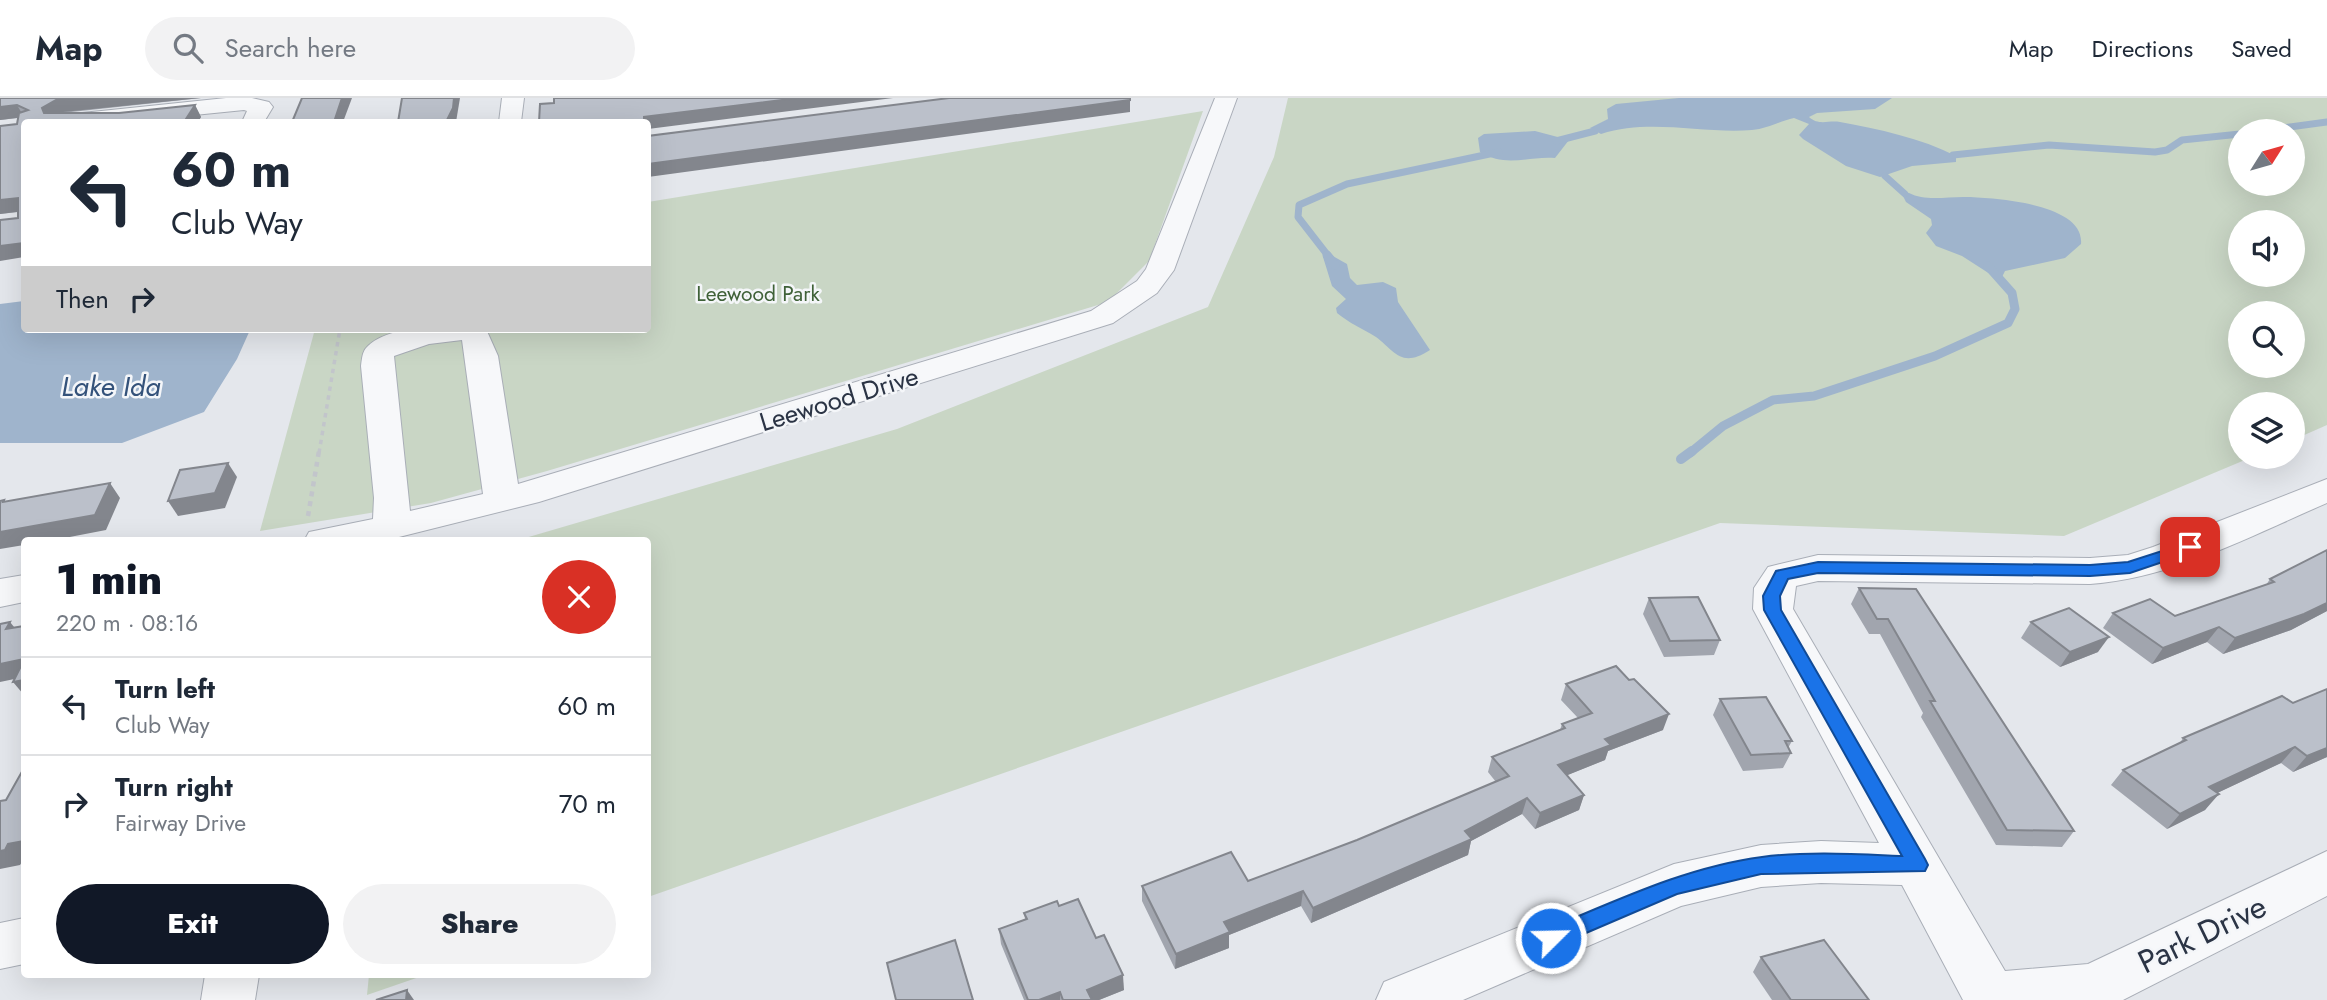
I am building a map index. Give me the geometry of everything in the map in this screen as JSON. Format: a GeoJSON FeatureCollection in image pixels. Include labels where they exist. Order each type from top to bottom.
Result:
{"type":"FeatureCollection","features":[{"type":"Feature","properties":{"kind":"street"},"geometry":{"type":"LineString","coordinates":[[510,119],[513,98]]}},
{"type":"Feature","properties":{"kind":"street","name":"Leewood Drive"},"geometry":{"type":"LineString","coordinates":[[315,534],[391,527],[502,500],[1102,317],[1147,287],[1160,270],[1226,98]]}},
{"type":"Feature","properties":{"kind":"street"},"geometry":{"type":"LineString","coordinates":[[127,119],[254,113]]}},
{"type":"Feature","properties":{"kind":"street"},"geometry":{"type":"LineString","coordinates":[[391,527],[392,498],[377,366],[379,352],[404,340],[445,333]]}},
{"type":"Feature","properties":{"kind":"street"},"geometry":{"type":"LineString","coordinates":[[472,333],[476,336],[482,356],[502,500]]}},
{"type":"Feature","properties":{"kind":"street"},"geometry":{"type":"LineString","coordinates":[[1992,998],[1773,610],[1772,596],[1782,575],[1818,568],[2090,571],[2130,568],[2167,556],[2327,490]]}},
{"type":"Feature","properties":{"kind":"street"},"geometry":{"type":"LineString","coordinates":[[0,593],[21,590]]}},
{"type":"Feature","properties":{"kind":"street"},"geometry":{"type":"LineString","coordinates":[[1403,1000],[1674,886],[1761,866],[1821,862],[1917,865]]}},
{"type":"Feature","properties":{"kind":"street","name":"Park Drive"},"geometry":{"type":"LineString","coordinates":[[1992,998],[2065,993],[2095,987],[2327,872]]}},
{"type":"Feature","properties":{"kind":"street"},"geometry":{"type":"LineString","coordinates":[[0,946],[21,942]]}},
{"type":"Feature","properties":{"kind":"street"},"geometry":{"type":"LineString","coordinates":[[228,1000],[232,978]]}},
{"type":"Feature","properties":{"kind":"path"},"geometry":{"type":"LineString","coordinates":[[315,534],[340,333]]}},
{"type":"Feature","properties":{"kind":"green space"},"geometry":{"type":"Polygon","coordinates":[[[1288,98],[2327,98],[2327,425],[2305,435],[2305,392],[2228,392],[2228,467],[2064,536],[1720,523],[651,896],[651,537],[529,537],[897,429],[1208,307],[1274,157],[1288,98]]]}},
{"type":"Feature","properties":{"kind":"green space","name":"Leewood Park"},"geometry":{"type":"Polygon","coordinates":[[[1203,111],[1149,261],[1108,302],[547,471],[431,503],[260,531],[314,333],[651,333],[651,202],[1203,111]]]}},
{"type":"Feature","properties":{"kind":"green space"},"geometry":{"type":"Polygon","coordinates":[[[369,978],[416,978],[367,995],[369,978]]]}},
{"type":"Feature","properties":{"kind":"water"},"geometry":{"type":"Polygon","coordinates":[[[1679,98],[1892,98],[1875,109],[1817,113],[1809,117],[1816,121],[1840,122],[1914,139],[1956,156],[1956,162],[1912,166],[1880,177],[1846,166],[1803,139],[1799,135],[1809,124],[1794,118],[1763,128],[1733,131],[1638,127],[1601,134],[1590,128],[1608,119],[1607,109],[1616,104],[1679,98]]]}},
{"type":"Feature","properties":{"kind":"water"},"geometry":{"type":"Polygon","coordinates":[[[1535,131],[1569,140],[1555,158],[1508,160],[1480,152],[1478,138],[1484,134],[1535,131]]]}},
{"type":"Feature","properties":{"kind":"water"},"geometry":{"type":"Polygon","coordinates":[[[1902,194],[1930,198],[1981,198],[2037,206],[2069,220],[2078,231],[2081,244],[2065,258],[2005,271],[2002,277],[1990,274],[1962,256],[1936,246],[1926,233],[1932,225],[1931,219],[1906,202],[1902,194]]]}},
{"type":"Feature","properties":{"kind":"water"},"geometry":{"type":"Polygon","coordinates":[[[1331,255],[1347,264],[1350,278],[1357,285],[1383,282],[1396,288],[1398,302],[1430,350],[1412,358],[1399,356],[1376,337],[1337,313],[1336,308],[1346,299],[1332,286],[1323,257],[1331,255]]]}},
{"type":"Feature","properties":{"kind":"water","name":"Lake Ida"},"geometry":{"type":"Polygon","coordinates":[[[21,301],[21,333],[249,333],[237,359],[204,412],[122,443],[0,443],[0,304],[21,301]]]}},
{"type":"Feature","properties":{"kind":"building"},"geometry":{"type":"Polygon","coordinates":[[[0,98],[80,98],[56,100],[42,108],[44,113],[119,113],[195,105],[186,119],[21,119],[21,243],[0,246],[0,220],[18,218],[18,198],[0,200],[0,126],[17,124],[19,113],[28,110],[17,105],[0,107],[0,98]]]}},
{"type":"Feature","properties":{"kind":"building"},"geometry":{"type":"Polygon","coordinates":[[[302,98],[342,98],[335,119],[293,119],[302,98]]]}},
{"type":"Feature","properties":{"kind":"building"},"geometry":{"type":"Polygon","coordinates":[[[402,98],[454,98],[448,119],[398,119],[402,98]]]}},
{"type":"Feature","properties":{"kind":"building"},"geometry":{"type":"Polygon","coordinates":[[[554,98],[798,98],[644,119],[539,119],[540,104],[554,103],[554,98]]]}},
{"type":"Feature","properties":{"kind":"building"},"geometry":{"type":"Polygon","coordinates":[[[949,98],[1130,98],[651,164],[651,136],[949,98]]]}},
{"type":"Feature","properties":{"kind":"building"},"geometry":{"type":"Polygon","coordinates":[[[228,463],[215,493],[168,501],[180,470],[228,463]]]}},
{"type":"Feature","properties":{"kind":"building"},"geometry":{"type":"Polygon","coordinates":[[[110,483],[95,515],[0,532],[0,501],[110,483]]]}},
{"type":"Feature","properties":{"kind":"building"},"geometry":{"type":"Polygon","coordinates":[[[2327,550],[2327,603],[2304,614],[2235,638],[2219,627],[2163,648],[2113,613],[2150,599],[2175,616],[2274,582],[2270,579],[2327,550]]]}},
{"type":"Feature","properties":{"kind":"building"},"geometry":{"type":"Polygon","coordinates":[[[1859,588],[1916,589],[2074,831],[2007,830],[1930,701],[1935,701],[1888,619],[1877,619],[1859,588]]]}},
{"type":"Feature","properties":{"kind":"building"},"geometry":{"type":"Polygon","coordinates":[[[1698,597],[1720,640],[1670,641],[1649,598],[1698,597]]]}},
{"type":"Feature","properties":{"kind":"building"},"geometry":{"type":"Polygon","coordinates":[[[2069,608],[2109,637],[2070,652],[2031,622],[2069,608]]]}},
{"type":"Feature","properties":{"kind":"building"},"geometry":{"type":"Polygon","coordinates":[[[10,622],[6,629],[21,626],[21,660],[0,664],[0,624],[10,622]]]}},
{"type":"Feature","properties":{"kind":"building"},"geometry":{"type":"Polygon","coordinates":[[[21,666],[21,681],[13,682],[21,666]]]}},
{"type":"Feature","properties":{"kind":"building"},"geometry":{"type":"Polygon","coordinates":[[[1616,666],[1629,680],[1634,679],[1669,714],[1605,739],[1611,745],[1558,765],[1584,795],[1540,813],[1527,798],[1465,831],[1472,839],[1313,908],[1303,891],[1224,922],[1230,932],[1176,954],[1142,886],[1231,852],[1248,881],[1357,840],[1509,776],[1492,757],[1565,728],[1562,724],[1592,713],[1566,684],[1616,666]]]}},
{"type":"Feature","properties":{"kind":"building"},"geometry":{"type":"Polygon","coordinates":[[[2327,689],[2327,748],[2307,756],[2295,747],[2209,787],[2219,794],[2180,814],[2123,770],[2186,740],[2183,738],[2282,696],[2293,703],[2327,689]]]}},
{"type":"Feature","properties":{"kind":"building"},"geometry":{"type":"Polygon","coordinates":[[[1766,697],[1792,741],[1785,741],[1791,753],[1751,755],[1720,699],[1766,697]]]}},
{"type":"Feature","properties":{"kind":"building"},"geometry":{"type":"Polygon","coordinates":[[[21,773],[21,842],[8,844],[5,850],[0,851],[0,801],[6,800],[21,773]]]}},
{"type":"Feature","properties":{"kind":"building"},"geometry":{"type":"Polygon","coordinates":[[[1078,899],[1096,938],[1104,935],[1123,975],[1087,990],[1092,1000],[1063,1000],[1060,992],[1039,1000],[1028,1000],[999,929],[1027,919],[1024,913],[1057,901],[1059,906],[1078,899]]]}},
{"type":"Feature","properties":{"kind":"building"},"geometry":{"type":"Polygon","coordinates":[[[955,940],[973,1000],[896,1000],[887,963],[955,940]]]}},
{"type":"Feature","properties":{"kind":"building"},"geometry":{"type":"Polygon","coordinates":[[[1824,940],[1869,1000],[1791,1000],[1761,957],[1824,940]]]}},
{"type":"Feature","properties":{"kind":"building"},"geometry":{"type":"Polygon","coordinates":[[[407,990],[406,1000],[376,1000],[407,990]]]}},
{"type":"Feature","properties":{"kind":"waterway"},"geometry":{"type":"LineString","coordinates":[[2305,125],[2327,122]]}},
{"type":"Feature","properties":{"kind":"waterway"},"geometry":{"type":"LineString","coordinates":[[1556,141],[1595,131]]}},
{"type":"Feature","properties":{"kind":"waterway"},"geometry":{"type":"LineString","coordinates":[[1953,155],[2049,145],[2155,152],[2167,150],[2182,140],[2228,135]]}},
{"type":"Feature","properties":{"kind":"waterway"},"geometry":{"type":"LineString","coordinates":[[1329,257],[1298,217],[1299,205],[1347,184],[1499,152]]}},
{"type":"Feature","properties":{"kind":"waterway"},"geometry":{"type":"LineString","coordinates":[[1885,176],[1905,194]]}},
{"type":"Feature","properties":{"kind":"waterway"},"geometry":{"type":"LineString","coordinates":[[1327,255],[1335,265]]}},
{"type":"Feature","properties":{"kind":"waterway"},"geometry":{"type":"LineString","coordinates":[[1690,453],[1723,426],[1773,400],[1814,396],[1935,356],[2008,323],[2015,309],[2012,293],[1988,266]]}},
{"type":"Feature","properties":{"kind":"waterway"},"geometry":{"type":"LineString","coordinates":[[1681,459],[1692,451]]}},
{"type":"Feature","properties":{"kind":"route"},"geometry":{"type":"LineString","coordinates":[[1551,938],[1674,886],[1761,866],[1821,862],[1917,865],[1773,610],[1772,596],[1776,582],[1782,575],[1818,568],[2090,571],[2130,568],[2190,547]]}}]}
